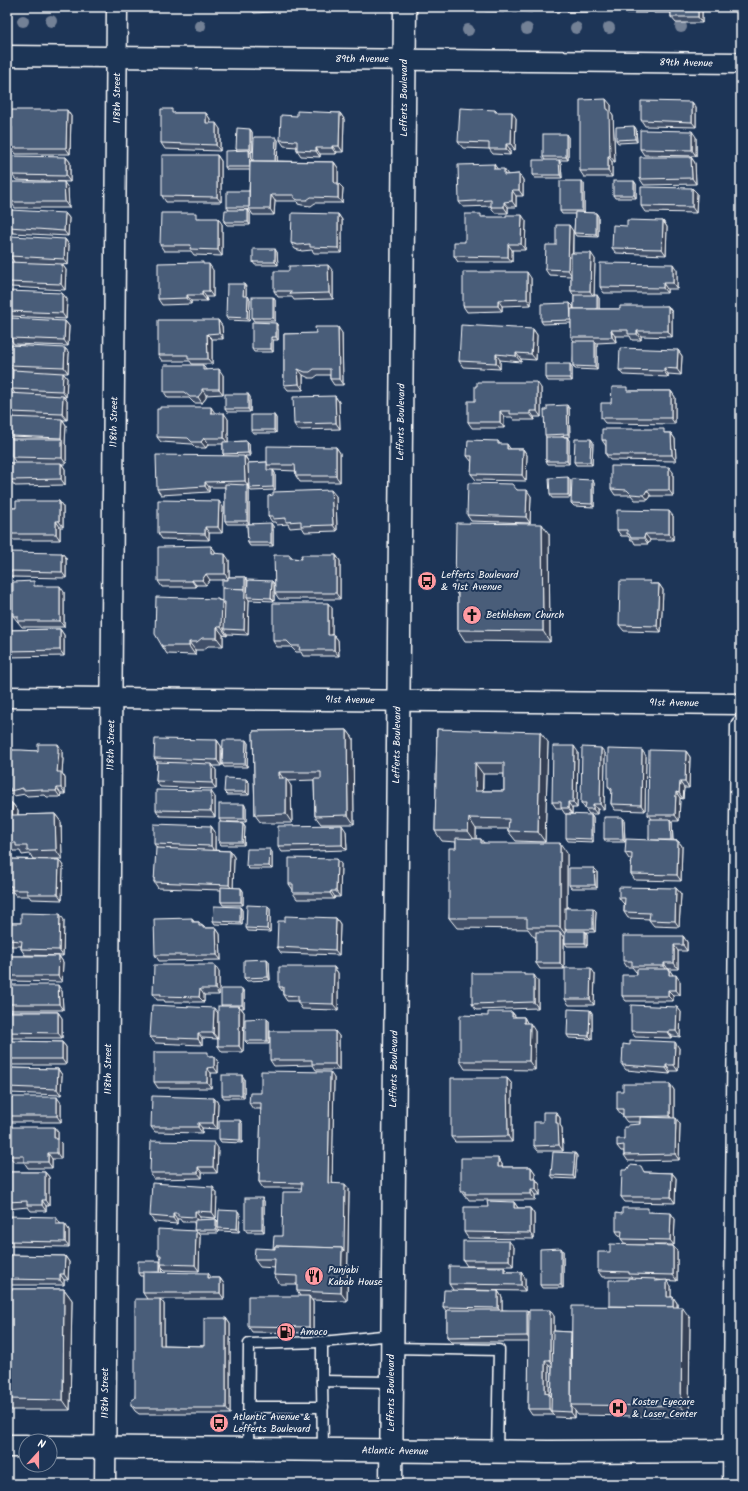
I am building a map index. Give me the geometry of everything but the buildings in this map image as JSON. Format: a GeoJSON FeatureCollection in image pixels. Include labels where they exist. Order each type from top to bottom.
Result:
{"type":"FeatureCollection","features":[{"type":"Feature","properties":{"kind":"street","name":"118th Street"},"geometry":{"type":"LineString","coordinates":[[105,1484],[117,7]]}},
{"type":"Feature","properties":{"kind":"street","name":"Lefferts Boulevard"},"geometry":{"type":"LineString","coordinates":[[390,1484],[405,7]]}},
{"type":"Feature","properties":{"kind":"street","name":"89th Avenue"},"geometry":{"type":"LineString","coordinates":[[7,56],[741,63]]}},
{"type":"Feature","properties":{"kind":"street","name":"91st Avenue"},"geometry":{"type":"LineString","coordinates":[[7,696],[741,704]]}},
{"type":"Feature","properties":{"kind":"street"},"geometry":{"type":"LineString","coordinates":[[733,1484],[737,1451],[741,726]]}},
{"type":"Feature","properties":{"kind":"street"},"geometry":{"type":"LineString","coordinates":[[7,1446],[18,1446]]}},
{"type":"Feature","properties":{"kind":"street","name":"Atlantic Avenue"},"geometry":{"type":"LineString","coordinates":[[58,1447],[497,1452],[737,1451]]}},
{"type":"Feature","properties":{"kind":"lane"},"geometry":{"type":"LineString","coordinates":[[322,1342],[323,1450]]}},
{"type":"Feature","properties":{"kind":"lane"},"geometry":{"type":"LineString","coordinates":[[248,1449],[249,1344],[392,1342],[499,1350],[497,1452]]}},
{"type":"Feature","properties":{"kind":"lane"},"geometry":{"type":"LineString","coordinates":[[322,1381],[392,1382]]}},
{"type":"Feature","properties":{"kind":"lane"},"geometry":{"type":"LineString","coordinates":[[249,1407],[323,1407]]}},
{"type":"Feature","properties":{"kind":"place","name":"Lefferts Boulevard & 91st Avenue"},"geometry":{"type":"Point","coordinates":[427,581]}},
{"type":"Feature","properties":{"kind":"place","name":"Bethlehem Church"},"geometry":{"type":"Point","coordinates":[472,615]}},
{"type":"Feature","properties":{"kind":"place","name":"Punjabi Kabab House"},"geometry":{"type":"Point","coordinates":[314,1276]}},
{"type":"Feature","properties":{"kind":"place","name":"Amoco"},"geometry":{"type":"Point","coordinates":[286,1332]}},
{"type":"Feature","properties":{"kind":"place","name":"Koster Eyecare & Laser Center"},"geometry":{"type":"Point","coordinates":[618,1408]}},
{"type":"Feature","properties":{"kind":"place","name":"Atlantic Avenue & Lefferts Boulevard"},"geometry":{"type":"Point","coordinates":[219,1423]}}]}
